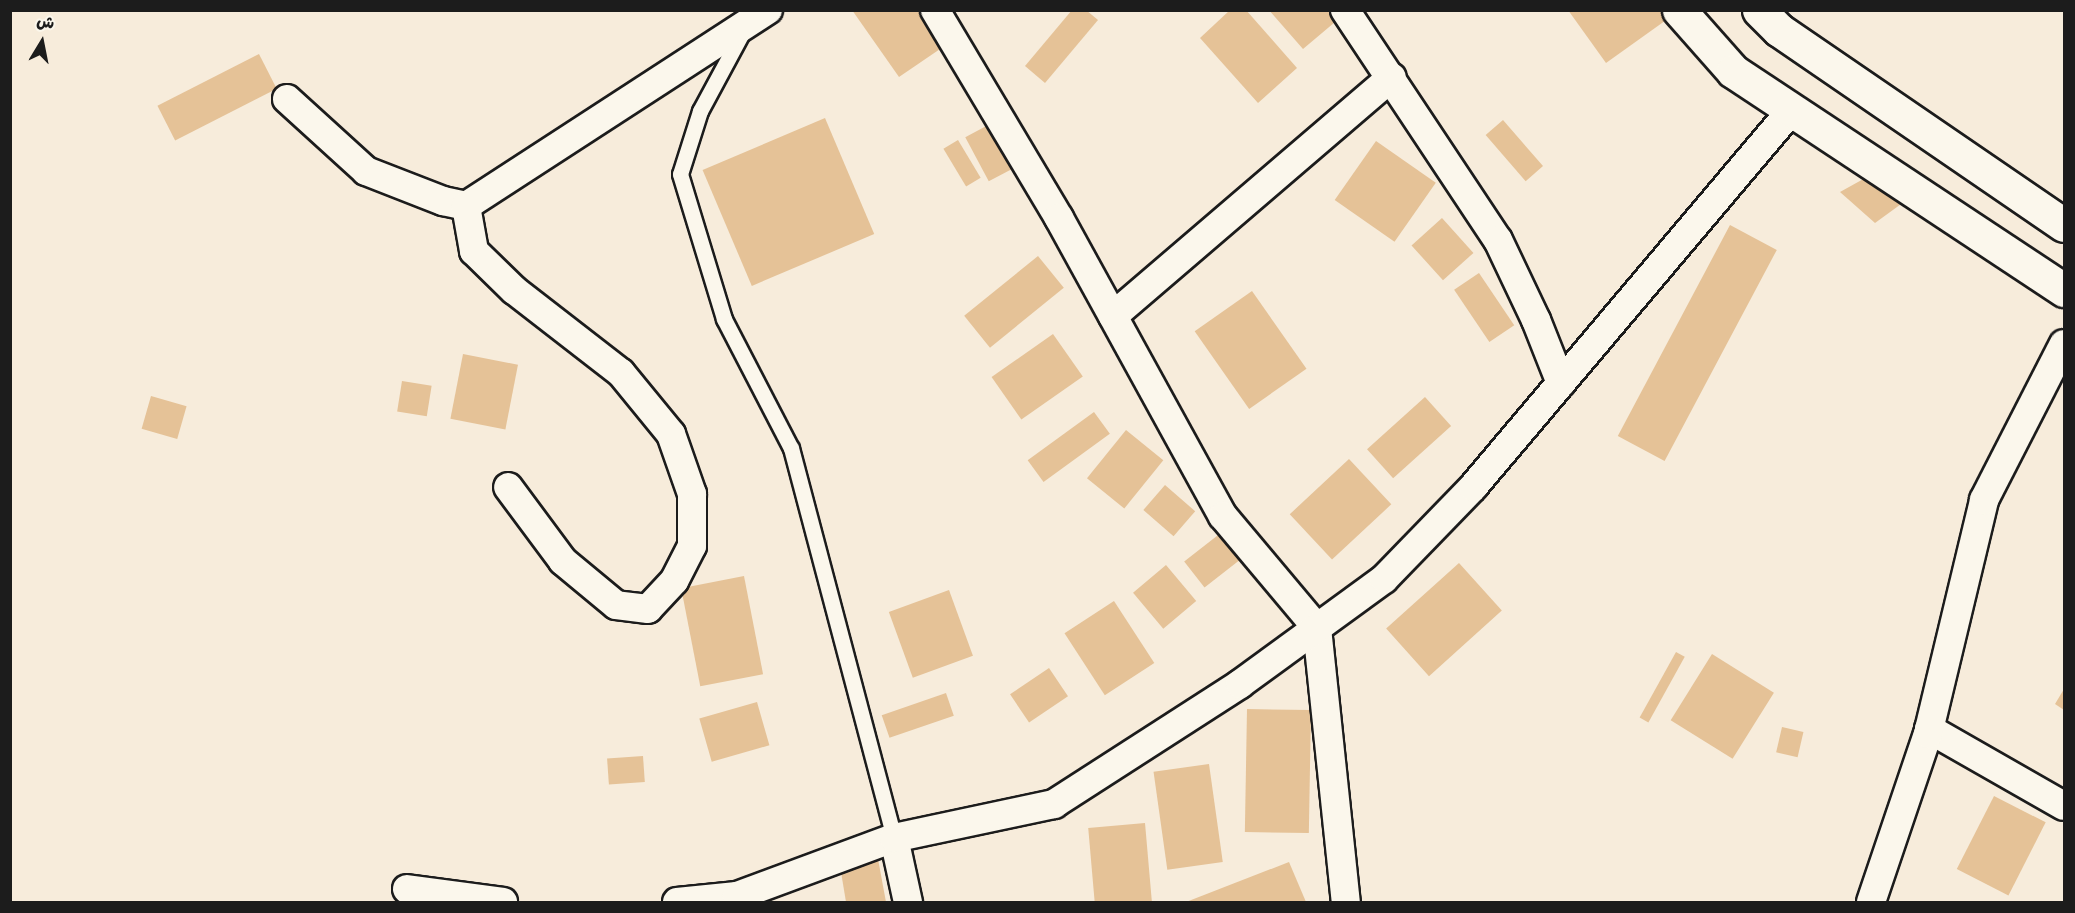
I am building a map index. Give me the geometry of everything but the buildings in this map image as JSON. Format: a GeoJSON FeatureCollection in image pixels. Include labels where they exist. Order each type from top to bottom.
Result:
{"type":"FeatureCollection","features":[{"type":"Feature","properties":{"kind":"main road"},"geometry":{"type":"LineString","coordinates":[[1679,10],[1734,72],[2064,290]]}},
{"type":"Feature","properties":{"kind":"main road"},"geometry":{"type":"LineString","coordinates":[[1759,10],[1779,30],[2064,225]]}},
{"type":"Feature","properties":{"kind":"street"},"geometry":{"type":"LineString","coordinates":[[935,10],[1113,316],[1223,516],[1317,628],[1346,903]]}},
{"type":"Feature","properties":{"kind":"street"},"geometry":{"type":"LineString","coordinates":[[1345,10],[1392,77],[1498,240],[1561,383]]}},
{"type":"Feature","properties":{"kind":"street"},"geometry":{"type":"LineString","coordinates":[[287,99],[366,171],[443,201],[466,206],[757,18]]}},
{"type":"Feature","properties":{"kind":"street"},"geometry":{"type":"LineString","coordinates":[[1113,316],[1392,77]]}},
{"type":"Feature","properties":{"kind":"street"},"geometry":{"type":"LineString","coordinates":[[677,903],[737,896],[894,838],[1054,804],[1240,684],[1384,579],[1473,487],[1792,110]]}},
{"type":"Feature","properties":{"kind":"street"},"geometry":{"type":"LineString","coordinates":[[466,206],[474,251],[514,290],[621,373],[671,434],[692,494],[692,546],[674,581],[648,609],[616,605],[563,561],[508,487]]}},
{"type":"Feature","properties":{"kind":"street"},"geometry":{"type":"LineString","coordinates":[[1871,903],[1929,729],[1984,500],[2064,344]]}},
{"type":"Feature","properties":{"kind":"street"},"geometry":{"type":"LineString","coordinates":[[1929,729],[2064,806]]}},
{"type":"Feature","properties":{"kind":"street"},"geometry":{"type":"LineString","coordinates":[[894,838],[908,903]]}},
{"type":"Feature","properties":{"kind":"street"},"geometry":{"type":"LineString","coordinates":[[407,889],[503,903]]}},
{"type":"Feature","properties":{"kind":"lane"},"geometry":{"type":"LineString","coordinates":[[757,18],[700,111],[680,174],[724,320],[791,448],[894,838]]}}]}
